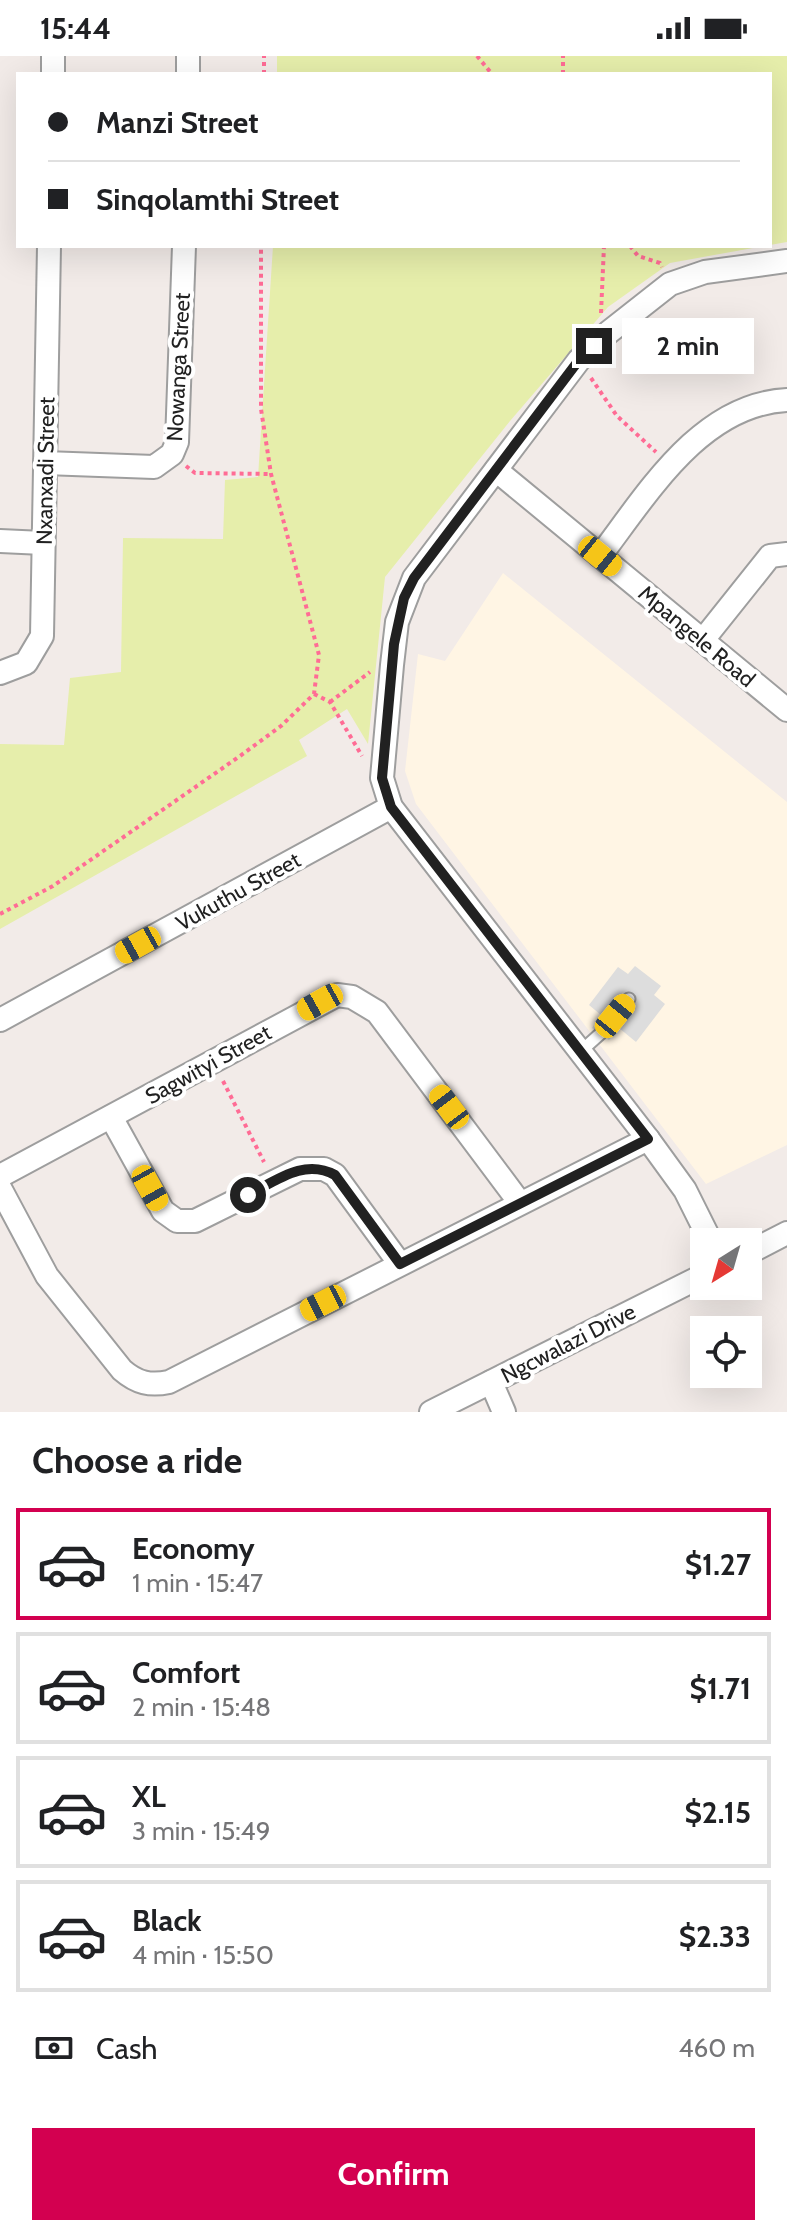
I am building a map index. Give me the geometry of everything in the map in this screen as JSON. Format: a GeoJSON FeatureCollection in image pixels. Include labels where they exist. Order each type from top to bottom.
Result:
{"type":"FeatureCollection","features":[{"type":"Feature","properties":{"kind":"street","name":"Nxanxadi Street"},"geometry":{"type":"LineString","coordinates":[[0,673],[26,663],[42,636],[49,248]]}},
{"type":"Feature","properties":{"kind":"street","name":"Nowanga Street"},"geometry":{"type":"LineString","coordinates":[[45,463],[154,467],[172,454],[177,442],[184,248]]}},
{"type":"Feature","properties":{"kind":"street"},"geometry":{"type":"LineString","coordinates":[[704,1228],[685,1190],[648,1139],[391,807],[382,778],[397,622],[414,578],[579,360],[670,284],[705,272],[787,261]]}},
{"type":"Feature","properties":{"kind":"street"},"geometry":{"type":"LineString","coordinates":[[600,556],[670,464],[737,409],[753,403],[787,400]]}},
{"type":"Feature","properties":{"kind":"street","name":"Mpangele Road"},"geometry":{"type":"LineString","coordinates":[[496,470],[787,710]]}},
{"type":"Feature","properties":{"kind":"street"},"geometry":{"type":"LineString","coordinates":[[0,541],[43,543]]}},
{"type":"Feature","properties":{"kind":"street"},"geometry":{"type":"LineString","coordinates":[[703,640],[770,556],[787,554]]}},
{"type":"Feature","properties":{"kind":"street","name":"Vukuthu Street"},"geometry":{"type":"LineString","coordinates":[[0,1020],[391,807]]}},
{"type":"Feature","properties":{"kind":"street","name":"Sagwityi Street"},"geometry":{"type":"LineString","coordinates":[[0,1176],[337,995],[366,1003],[377,1012],[520,1203]]}},
{"type":"Feature","properties":{"kind":"street"},"geometry":{"type":"LineString","coordinates":[[111,1117],[163,1211],[177,1221],[195,1221],[312,1167],[335,1175],[400,1264]]}},
{"type":"Feature","properties":{"kind":"street"},"geometry":{"type":"LineString","coordinates":[[0,1188],[47,1276],[122,1370],[147,1384],[169,1382],[648,1139]]}},
{"type":"Feature","properties":{"kind":"street"},"geometry":{"type":"LineString","coordinates":[[762,1246],[787,1233]]}},
{"type":"Feature","properties":{"kind":"street","name":"Ngcwalazi Drive"},"geometry":{"type":"LineString","coordinates":[[431,1412],[690,1282]]}},
{"type":"Feature","properties":{"kind":"street"},"geometry":{"type":"LineString","coordinates":[[491,1382],[504,1412]]}},
{"type":"Feature","properties":{"kind":"lane"},"geometry":{"type":"LineString","coordinates":[[579,1052],[600,1034],[629,999]]}},
{"type":"Feature","properties":{"kind":"path"},"geometry":{"type":"LineString","coordinates":[[477,56],[490,72]]}},
{"type":"Feature","properties":{"kind":"path"},"geometry":{"type":"LineString","coordinates":[[0,914],[53,886],[240,756],[281,726],[314,694],[319,655],[271,474],[261,409],[261,248]]}},
{"type":"Feature","properties":{"kind":"path"},"geometry":{"type":"LineString","coordinates":[[600,321],[604,248]]}},
{"type":"Feature","properties":{"kind":"path"},"geometry":{"type":"LineString","coordinates":[[632,248],[638,256],[660,263],[670,284]]}},
{"type":"Feature","properties":{"kind":"path"},"geometry":{"type":"LineString","coordinates":[[579,360],[617,416],[670,464]]}},
{"type":"Feature","properties":{"kind":"path"},"geometry":{"type":"LineString","coordinates":[[172,454],[195,473],[271,474]]}},
{"type":"Feature","properties":{"kind":"path"},"geometry":{"type":"LineString","coordinates":[[330,702],[380,665],[392,665]]}},
{"type":"Feature","properties":{"kind":"path"},"geometry":{"type":"LineString","coordinates":[[314,694],[330,702],[369,768],[382,778]]}},
{"type":"Feature","properties":{"kind":"path"},"geometry":{"type":"LineString","coordinates":[[213,1061],[274,1182]]}},
{"type":"Feature","properties":{"kind":"shaded area"},"geometry":{"type":"Polygon","coordinates":[[[503,573],[787,802],[787,1145],[706,1184],[416,804],[405,771],[418,654],[445,661],[503,573]]]}},
{"type":"Feature","properties":{"kind":"shaded area"},"geometry":{"type":"Polygon","coordinates":[[[635,966],[661,986],[654,995],[665,1004],[636,1042],[619,1028],[609,1040],[592,1028],[601,1015],[589,1005],[618,967],[628,974],[635,966]]]}},
{"type":"Feature","properties":{"kind":"green space"},"geometry":{"type":"Polygon","coordinates":[[[277,56],[787,56],[787,242],[772,245],[772,72],[277,72],[277,56]]]}},
{"type":"Feature","properties":{"kind":"green space"},"geometry":{"type":"Polygon","coordinates":[[[273,248],[753,248],[670,263],[608,307],[510,421],[385,577],[368,744],[347,709],[299,740],[307,756],[0,929],[0,744],[64,745],[70,678],[121,672],[123,538],[223,539],[225,480],[258,477],[273,248]]]}},
{"type":"Feature","properties":{"kind":"route"},"geometry":{"type":"LineString","coordinates":[[248,1195],[300,1169],[324,1169],[335,1175],[400,1264],[648,1139],[391,807],[382,778],[397,622],[404,598],[414,578],[579,360],[594,346]]}}]}
